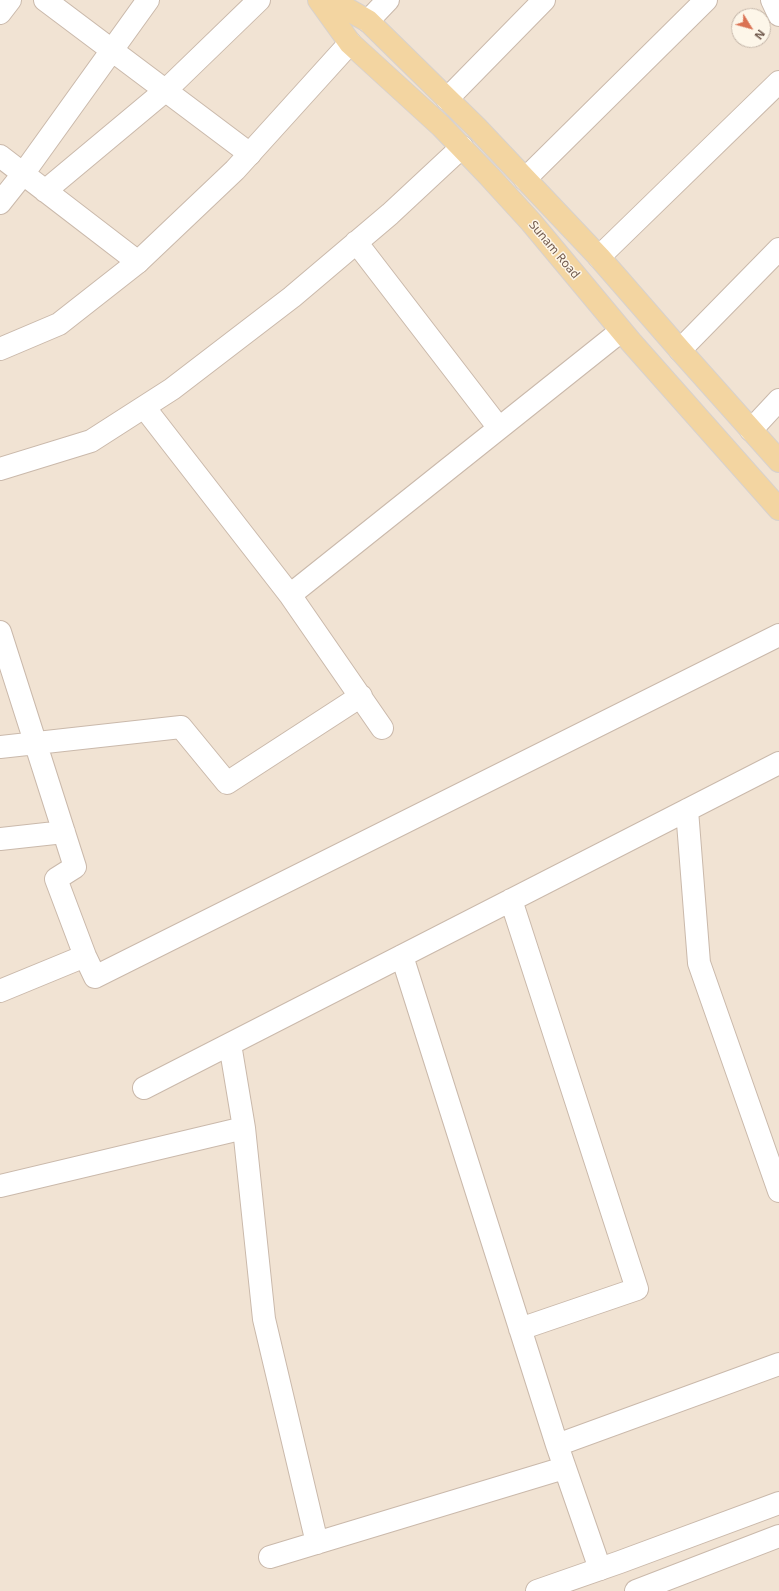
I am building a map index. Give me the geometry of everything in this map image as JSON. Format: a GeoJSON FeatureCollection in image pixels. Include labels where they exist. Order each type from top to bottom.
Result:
{"type":"FeatureCollection","features":[{"type":"Feature","properties":{"kind":"main road","name":"Sunam Road"},"geometry":{"type":"LineString","coordinates":[[319,0],[350,43],[441,126],[531,222],[621,331],[779,510]]}},
{"type":"Feature","properties":{"kind":"main road"},"geometry":{"type":"LineString","coordinates":[[331,0],[368,21],[476,127],[599,256],[779,461]]}},
{"type":"Feature","properties":{"kind":"street"},"geometry":{"type":"LineString","coordinates":[[0,13],[10,0]]}},
{"type":"Feature","properties":{"kind":"street"},"geometry":{"type":"LineString","coordinates":[[45,0],[250,154]]}},
{"type":"Feature","properties":{"kind":"street"},"geometry":{"type":"LineString","coordinates":[[0,203],[23,174],[148,0]]}},
{"type":"Feature","properties":{"kind":"street"},"geometry":{"type":"LineString","coordinates":[[45,190],[166,90],[259,0]]}},
{"type":"Feature","properties":{"kind":"street"},"geometry":{"type":"LineString","coordinates":[[368,21],[388,0]]}},
{"type":"Feature","properties":{"kind":"street"},"geometry":{"type":"LineString","coordinates":[[447,99],[544,0]]}},
{"type":"Feature","properties":{"kind":"street"},"geometry":{"type":"LineString","coordinates":[[525,179],[706,0]]}},
{"type":"Feature","properties":{"kind":"street"},"geometry":{"type":"LineString","coordinates":[[772,0],[779,15]]}},
{"type":"Feature","properties":{"kind":"street"},"geometry":{"type":"LineString","coordinates":[[0,349],[59,324],[138,262],[235,170],[350,43]]}},
{"type":"Feature","properties":{"kind":"street"},"geometry":{"type":"LineString","coordinates":[[599,256],[779,82]]}},
{"type":"Feature","properties":{"kind":"street"},"geometry":{"type":"LineString","coordinates":[[0,469],[91,441],[172,389],[292,297],[390,214],[462,147]]}},
{"type":"Feature","properties":{"kind":"street"},"geometry":{"type":"LineString","coordinates":[[0,156],[138,262]]}},
{"type":"Feature","properties":{"kind":"street"},"geometry":{"type":"LineString","coordinates":[[356,242],[499,428]]}},
{"type":"Feature","properties":{"kind":"street"},"geometry":{"type":"LineString","coordinates":[[680,350],[779,249]]}},
{"type":"Feature","properties":{"kind":"street"},"geometry":{"type":"LineString","coordinates":[[290,595],[621,331]]}},
{"type":"Feature","properties":{"kind":"street"},"geometry":{"type":"LineString","coordinates":[[751,430],[779,400]]}},
{"type":"Feature","properties":{"kind":"street"},"geometry":{"type":"LineString","coordinates":[[144,407],[290,595],[382,728]]}},
{"type":"Feature","properties":{"kind":"street"},"geometry":{"type":"LineString","coordinates":[[2,645],[75,867],[56,879],[85,956],[95,977],[779,635]]}},
{"type":"Feature","properties":{"kind":"street"},"geometry":{"type":"LineString","coordinates":[[0,747],[181,727],[227,783],[360,696]]}},
{"type":"Feature","properties":{"kind":"street"},"geometry":{"type":"LineString","coordinates":[[144,1088],[779,763]]}},
{"type":"Feature","properties":{"kind":"street"},"geometry":{"type":"LineString","coordinates":[[687,810],[699,963],[779,1191]]}},
{"type":"Feature","properties":{"kind":"street"},"geometry":{"type":"LineString","coordinates":[[0,839],[64,832]]}},
{"type":"Feature","properties":{"kind":"street"},"geometry":{"type":"LineString","coordinates":[[511,900],[637,1288],[520,1329]]}},
{"type":"Feature","properties":{"kind":"street"},"geometry":{"type":"LineString","coordinates":[[0,991],[85,956]]}},
{"type":"Feature","properties":{"kind":"street"},"geometry":{"type":"LineString","coordinates":[[402,956],[564,1468],[600,1569]]}},
{"type":"Feature","properties":{"kind":"street"},"geometry":{"type":"LineString","coordinates":[[230,1044],[244,1128],[264,1319],[317,1543]]}},
{"type":"Feature","properties":{"kind":"street"},"geometry":{"type":"LineString","coordinates":[[0,1186],[244,1128]]}},
{"type":"Feature","properties":{"kind":"street"},"geometry":{"type":"LineString","coordinates":[[557,1445],[779,1364]]}},
{"type":"Feature","properties":{"kind":"street"},"geometry":{"type":"LineString","coordinates":[[270,1557],[564,1468]]}},
{"type":"Feature","properties":{"kind":"street"},"geometry":{"type":"LineString","coordinates":[[537,1591],[779,1503]]}},
{"type":"Feature","properties":{"kind":"street"},"geometry":{"type":"LineString","coordinates":[[636,1591],[779,1536]]}},
{"type":"Feature","properties":{"kind":"shaded area"},"geometry":{"type":"Polygon","coordinates":[[[0,0],[779,0],[779,1591],[0,1591],[0,0]]]}}]}
